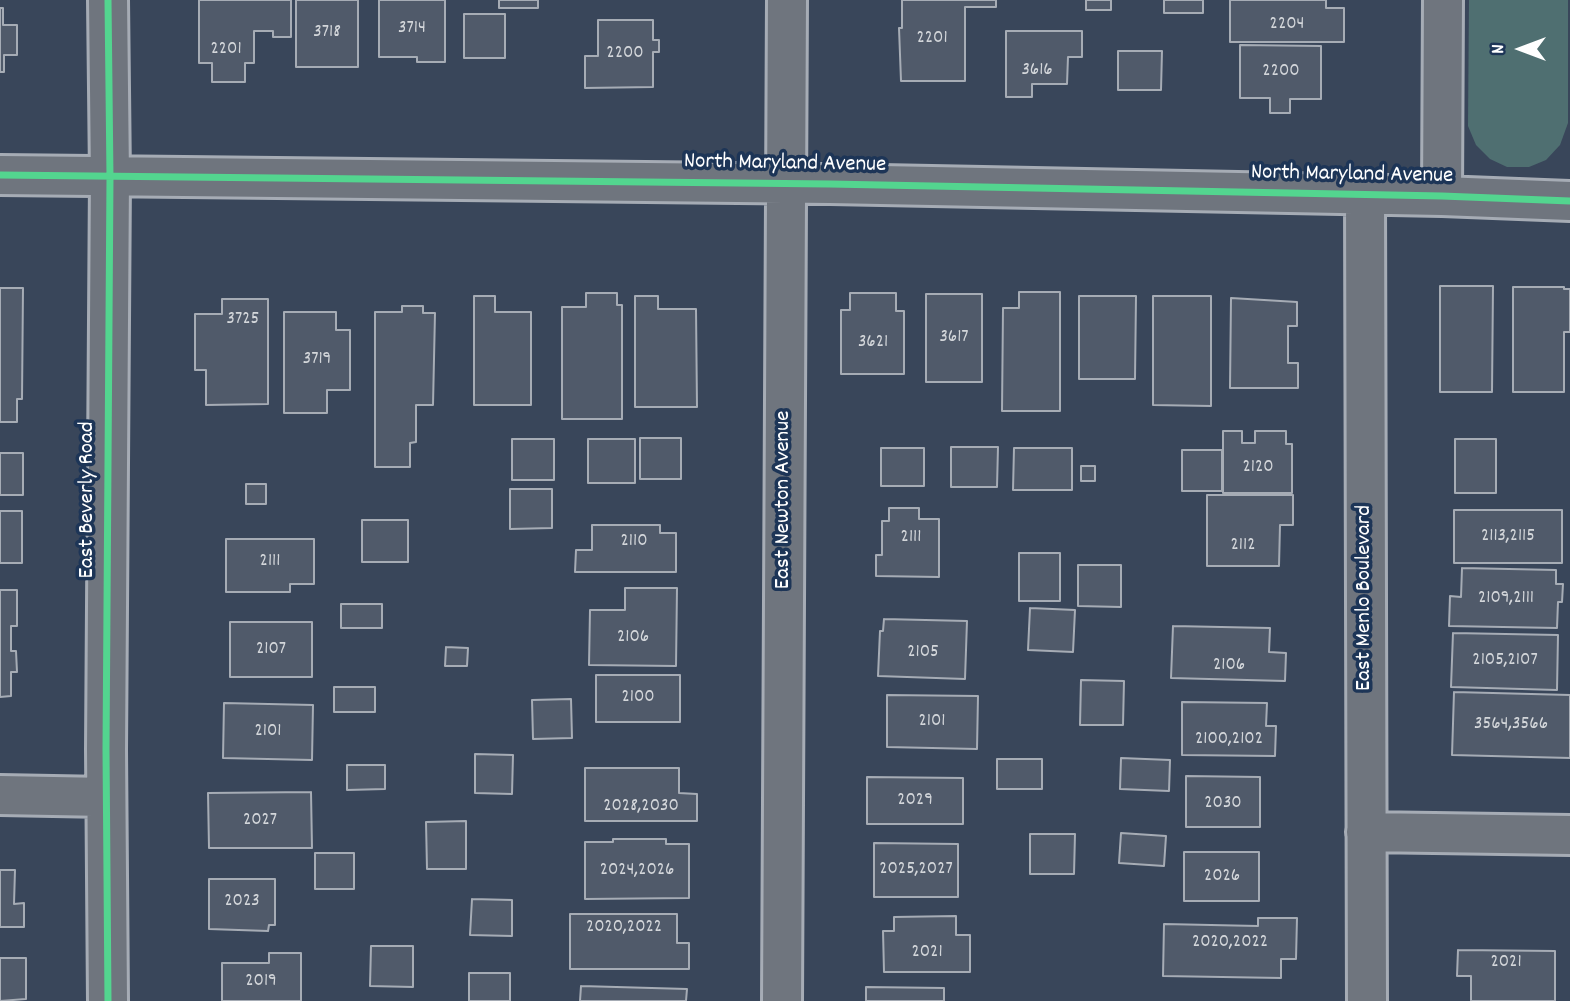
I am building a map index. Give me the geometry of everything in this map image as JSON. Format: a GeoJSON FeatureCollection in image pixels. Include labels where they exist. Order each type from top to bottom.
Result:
{"type":"FeatureCollection","features":[{"type":"Feature","properties":{"kind":"street","name":"East Beverly Road"},"geometry":{"type":"LineString","coordinates":[[108,0],[108,1001]]}},
{"type":"Feature","properties":{"kind":"street","name":"East Newton Avenue"},"geometry":{"type":"LineString","coordinates":[[782,1001],[786,0]]}},
{"type":"Feature","properties":{"kind":"street"},"geometry":{"type":"LineString","coordinates":[[1442,196],[1443,0]]}},
{"type":"Feature","properties":{"kind":"street","name":"North Maryland Avenue"},"geometry":{"type":"LineString","coordinates":[[0,175],[787,184],[1442,196],[1570,201]]}},
{"type":"Feature","properties":{"kind":"street","name":"East Menlo Boulevard"},"geometry":{"type":"LineString","coordinates":[[1365,196],[1367,1001]]}},
{"type":"Feature","properties":{"kind":"street"},"geometry":{"type":"LineString","coordinates":[[0,795],[106,797]]}},
{"type":"Feature","properties":{"kind":"street"},"geometry":{"type":"LineString","coordinates":[[1366,832],[1570,835]]}},
{"type":"Feature","properties":{"kind":"green space"},"geometry":{"type":"Polygon","coordinates":[[[1469,0],[1568,0],[1568,123],[1560,145],[1546,160],[1529,167],[1507,167],[1490,159],[1476,145],[1468,126],[1469,0]]]}},
{"type":"Feature","properties":{"kind":"building"},"geometry":{"type":"Polygon","coordinates":[[[199,0],[291,0],[291,37],[273,37],[273,31],[254,31],[254,63],[245,63],[245,82],[212,82],[212,63],[199,63],[199,0]]]}},
{"type":"Feature","properties":{"kind":"building"},"geometry":{"type":"Polygon","coordinates":[[[296,0],[358,0],[358,67],[296,67],[296,0]]]}},
{"type":"Feature","properties":{"kind":"building"},"geometry":{"type":"Polygon","coordinates":[[[379,0],[445,0],[445,62],[417,62],[417,57],[379,57],[379,0]]]}},
{"type":"Feature","properties":{"kind":"building"},"geometry":{"type":"Polygon","coordinates":[[[499,0],[538,0],[538,8],[499,8],[499,0]]]}},
{"type":"Feature","properties":{"kind":"building"},"geometry":{"type":"Polygon","coordinates":[[[902,0],[996,0],[996,7],[965,7],[965,81],[901,81],[899,28],[902,28],[902,0]]]}},
{"type":"Feature","properties":{"kind":"building"},"geometry":{"type":"Polygon","coordinates":[[[1086,0],[1111,0],[1111,10],[1086,10],[1086,0]]]}},
{"type":"Feature","properties":{"kind":"building"},"geometry":{"type":"Polygon","coordinates":[[[1164,0],[1203,0],[1203,13],[1164,13],[1164,0]]]}},
{"type":"Feature","properties":{"kind":"building"},"geometry":{"type":"Polygon","coordinates":[[[1230,0],[1326,0],[1326,8],[1344,8],[1344,42],[1230,42],[1230,0]]]}},
{"type":"Feature","properties":{"kind":"building"},"geometry":{"type":"Polygon","coordinates":[[[0,8],[3,8],[3,25],[17,25],[17,55],[4,55],[4,72],[0,72],[0,8]]]}},
{"type":"Feature","properties":{"kind":"building"},"geometry":{"type":"Polygon","coordinates":[[[464,14],[505,14],[505,58],[464,58],[464,14]]]}},
{"type":"Feature","properties":{"kind":"building"},"geometry":{"type":"Polygon","coordinates":[[[598,20],[653,20],[653,40],[659,40],[659,52],[653,52],[653,87],[585,88],[585,56],[598,56],[598,20]]]}},
{"type":"Feature","properties":{"kind":"building"},"geometry":{"type":"Polygon","coordinates":[[[1006,31],[1082,31],[1082,57],[1068,57],[1067,84],[1032,84],[1032,97],[1006,97],[1006,31]]]}},
{"type":"Feature","properties":{"kind":"building"},"geometry":{"type":"Polygon","coordinates":[[[1240,45],[1321,46],[1321,99],[1290,99],[1290,113],[1270,113],[1270,98],[1240,98],[1240,45]]]}},
{"type":"Feature","properties":{"kind":"building"},"geometry":{"type":"Polygon","coordinates":[[[1118,51],[1162,51],[1161,90],[1118,90],[1118,51]]]}},
{"type":"Feature","properties":{"kind":"building"},"geometry":{"type":"Polygon","coordinates":[[[1440,286],[1493,286],[1492,392],[1440,392],[1440,286]]]}},
{"type":"Feature","properties":{"kind":"building"},"geometry":{"type":"Polygon","coordinates":[[[1513,287],[1570,289],[1570,332],[1564,332],[1564,392],[1513,392],[1513,287]]]}},
{"type":"Feature","properties":{"kind":"building"},"geometry":{"type":"Polygon","coordinates":[[[0,288],[23,288],[22,399],[17,399],[17,422],[0,422],[0,288]]]}},
{"type":"Feature","properties":{"kind":"building"},"geometry":{"type":"Polygon","coordinates":[[[1019,292],[1060,292],[1060,411],[1002,411],[1003,308],[1019,308],[1019,292]]]}},
{"type":"Feature","properties":{"kind":"building"},"geometry":{"type":"Polygon","coordinates":[[[586,293],[617,293],[617,305],[622,305],[622,419],[562,419],[562,307],[586,307],[586,293]]]}},
{"type":"Feature","properties":{"kind":"building"},"geometry":{"type":"Polygon","coordinates":[[[850,293],[896,293],[896,311],[904,311],[904,374],[841,374],[841,310],[850,310],[850,293]]]}},
{"type":"Feature","properties":{"kind":"building"},"geometry":{"type":"Polygon","coordinates":[[[926,294],[982,294],[982,382],[926,382],[926,294]]]}},
{"type":"Feature","properties":{"kind":"building"},"geometry":{"type":"Polygon","coordinates":[[[474,296],[495,296],[495,312],[531,312],[531,405],[474,405],[474,296]]]}},
{"type":"Feature","properties":{"kind":"building"},"geometry":{"type":"Polygon","coordinates":[[[635,296],[658,296],[658,309],[696,309],[697,407],[635,407],[635,296]]]}},
{"type":"Feature","properties":{"kind":"building"},"geometry":{"type":"Polygon","coordinates":[[[1079,296],[1136,296],[1135,379],[1079,379],[1079,296]]]}},
{"type":"Feature","properties":{"kind":"building"},"geometry":{"type":"Polygon","coordinates":[[[1153,296],[1211,296],[1211,406],[1153,405],[1153,296]]]}},
{"type":"Feature","properties":{"kind":"building"},"geometry":{"type":"Polygon","coordinates":[[[1231,298],[1297,302],[1297,326],[1288,326],[1288,363],[1298,363],[1298,388],[1230,388],[1231,298]]]}},
{"type":"Feature","properties":{"kind":"building"},"geometry":{"type":"Polygon","coordinates":[[[222,299],[268,299],[268,404],[206,405],[206,370],[195,370],[195,314],[222,314],[222,299]]]}},
{"type":"Feature","properties":{"kind":"building"},"geometry":{"type":"Polygon","coordinates":[[[402,306],[423,306],[423,313],[435,313],[433,405],[416,405],[416,442],[410,443],[410,467],[375,467],[375,312],[402,312],[402,306]]]}},
{"type":"Feature","properties":{"kind":"building"},"geometry":{"type":"Polygon","coordinates":[[[284,312],[336,312],[336,330],[350,330],[350,390],[327,390],[327,413],[284,413],[284,312]]]}},
{"type":"Feature","properties":{"kind":"building"},"geometry":{"type":"Polygon","coordinates":[[[1223,431],[1242,431],[1242,443],[1255,443],[1255,431],[1286,431],[1286,444],[1292,444],[1292,493],[1223,493],[1223,431]]]}},
{"type":"Feature","properties":{"kind":"building"},"geometry":{"type":"Polygon","coordinates":[[[640,438],[681,438],[681,479],[640,479],[640,438]]]}},
{"type":"Feature","properties":{"kind":"building"},"geometry":{"type":"Polygon","coordinates":[[[512,439],[554,439],[554,480],[512,480],[512,439]]]}},
{"type":"Feature","properties":{"kind":"building"},"geometry":{"type":"Polygon","coordinates":[[[588,439],[635,439],[635,483],[588,483],[588,439]]]}},
{"type":"Feature","properties":{"kind":"building"},"geometry":{"type":"Polygon","coordinates":[[[1455,439],[1496,439],[1496,493],[1455,493],[1455,439]]]}},
{"type":"Feature","properties":{"kind":"building"},"geometry":{"type":"Polygon","coordinates":[[[951,447],[998,447],[997,487],[951,487],[951,447]]]}},
{"type":"Feature","properties":{"kind":"building"},"geometry":{"type":"Polygon","coordinates":[[[881,448],[924,448],[924,486],[881,486],[881,448]]]}},
{"type":"Feature","properties":{"kind":"building"},"geometry":{"type":"Polygon","coordinates":[[[1014,448],[1072,448],[1072,490],[1013,490],[1014,448]]]}},
{"type":"Feature","properties":{"kind":"building"},"geometry":{"type":"Polygon","coordinates":[[[1182,450],[1222,450],[1222,491],[1182,491],[1182,450]]]}},
{"type":"Feature","properties":{"kind":"building"},"geometry":{"type":"Polygon","coordinates":[[[0,453],[23,453],[23,495],[0,495],[0,453]]]}},
{"type":"Feature","properties":{"kind":"building"},"geometry":{"type":"Polygon","coordinates":[[[1081,466],[1095,466],[1095,481],[1081,481],[1081,466]]]}},
{"type":"Feature","properties":{"kind":"building"},"geometry":{"type":"Polygon","coordinates":[[[246,484],[266,484],[266,504],[246,504],[246,484]]]}},
{"type":"Feature","properties":{"kind":"building"},"geometry":{"type":"Polygon","coordinates":[[[510,489],[552,489],[552,528],[510,529],[510,489]]]}},
{"type":"Feature","properties":{"kind":"building"},"geometry":{"type":"Polygon","coordinates":[[[1207,495],[1293,495],[1293,525],[1280,525],[1279,566],[1207,566],[1207,495]]]}},
{"type":"Feature","properties":{"kind":"building"},"geometry":{"type":"Polygon","coordinates":[[[889,508],[919,508],[919,519],[939,519],[939,577],[876,576],[876,555],[882,555],[882,521],[889,521],[889,508]]]}},
{"type":"Feature","properties":{"kind":"building"},"geometry":{"type":"Polygon","coordinates":[[[1454,510],[1562,510],[1562,563],[1454,563],[1454,510]]]}},
{"type":"Feature","properties":{"kind":"building"},"geometry":{"type":"Polygon","coordinates":[[[0,511],[22,511],[22,563],[0,563],[0,511]]]}},
{"type":"Feature","properties":{"kind":"building"},"geometry":{"type":"Polygon","coordinates":[[[362,520],[408,520],[408,562],[362,562],[362,520]]]}},
{"type":"Feature","properties":{"kind":"building"},"geometry":{"type":"Polygon","coordinates":[[[592,525],[660,525],[660,533],[676,533],[676,572],[575,572],[576,550],[592,550],[592,525]]]}},
{"type":"Feature","properties":{"kind":"building"},"geometry":{"type":"Polygon","coordinates":[[[226,539],[314,539],[314,584],[290,584],[290,592],[226,592],[226,539]]]}},
{"type":"Feature","properties":{"kind":"building"},"geometry":{"type":"Polygon","coordinates":[[[1019,553],[1060,553],[1060,601],[1019,601],[1019,553]]]}},
{"type":"Feature","properties":{"kind":"building"},"geometry":{"type":"Polygon","coordinates":[[[1078,565],[1121,565],[1121,607],[1078,606],[1078,565]]]}},
{"type":"Feature","properties":{"kind":"building"},"geometry":{"type":"Polygon","coordinates":[[[1462,568],[1556,570],[1556,584],[1563,584],[1562,602],[1558,602],[1557,628],[1449,626],[1450,596],[1461,597],[1462,568]]]}},
{"type":"Feature","properties":{"kind":"building"},"geometry":{"type":"Polygon","coordinates":[[[625,588],[677,588],[676,666],[589,665],[590,610],[625,610],[625,588]]]}},
{"type":"Feature","properties":{"kind":"building"},"geometry":{"type":"Polygon","coordinates":[[[0,590],[17,590],[17,626],[11,626],[11,651],[16,651],[17,672],[11,672],[11,696],[0,697],[0,590]]]}},
{"type":"Feature","properties":{"kind":"building"},"geometry":{"type":"Polygon","coordinates":[[[341,604],[382,604],[382,628],[341,628],[341,604]]]}},
{"type":"Feature","properties":{"kind":"building"},"geometry":{"type":"Polygon","coordinates":[[[1030,608],[1075,610],[1073,652],[1028,650],[1030,608]]]}},
{"type":"Feature","properties":{"kind":"building"},"geometry":{"type":"Polygon","coordinates":[[[884,619],[967,621],[965,679],[878,676],[880,631],[883,631],[884,619]]]}},
{"type":"Feature","properties":{"kind":"building"},"geometry":{"type":"Polygon","coordinates":[[[230,622],[312,622],[312,677],[230,677],[230,622]]]}},
{"type":"Feature","properties":{"kind":"building"},"geometry":{"type":"Polygon","coordinates":[[[1173,626],[1270,628],[1269,652],[1286,653],[1285,681],[1171,678],[1173,626]]]}},
{"type":"Feature","properties":{"kind":"building"},"geometry":{"type":"Polygon","coordinates":[[[1453,633],[1558,635],[1557,690],[1451,687],[1453,633]]]}},
{"type":"Feature","properties":{"kind":"building"},"geometry":{"type":"Polygon","coordinates":[[[446,647],[468,648],[467,666],[445,666],[446,647]]]}},
{"type":"Feature","properties":{"kind":"building"},"geometry":{"type":"Polygon","coordinates":[[[596,675],[680,675],[680,722],[596,722],[596,675]]]}},
{"type":"Feature","properties":{"kind":"building"},"geometry":{"type":"Polygon","coordinates":[[[1081,680],[1124,681],[1123,725],[1080,725],[1081,680]]]}},
{"type":"Feature","properties":{"kind":"building"},"geometry":{"type":"Polygon","coordinates":[[[334,687],[375,687],[375,712],[334,712],[334,687]]]}},
{"type":"Feature","properties":{"kind":"building"},"geometry":{"type":"Polygon","coordinates":[[[1454,692],[1570,695],[1570,758],[1452,755],[1454,692]]]}},
{"type":"Feature","properties":{"kind":"building"},"geometry":{"type":"Polygon","coordinates":[[[887,695],[978,696],[977,749],[887,747],[887,695]]]}},
{"type":"Feature","properties":{"kind":"building"},"geometry":{"type":"Polygon","coordinates":[[[571,699],[572,738],[533,739],[532,700],[571,699]]]}},
{"type":"Feature","properties":{"kind":"building"},"geometry":{"type":"Polygon","coordinates":[[[1182,702],[1267,703],[1266,726],[1276,726],[1275,756],[1182,755],[1182,702]]]}},
{"type":"Feature","properties":{"kind":"building"},"geometry":{"type":"Polygon","coordinates":[[[224,703],[313,705],[312,760],[223,758],[224,703]]]}},
{"type":"Feature","properties":{"kind":"building"},"geometry":{"type":"Polygon","coordinates":[[[475,754],[513,755],[512,794],[475,793],[475,754]]]}},
{"type":"Feature","properties":{"kind":"building"},"geometry":{"type":"Polygon","coordinates":[[[1121,758],[1170,760],[1169,791],[1120,789],[1121,758]]]}},
{"type":"Feature","properties":{"kind":"building"},"geometry":{"type":"Polygon","coordinates":[[[997,759],[1042,759],[1042,789],[997,789],[997,759]]]}},
{"type":"Feature","properties":{"kind":"building"},"geometry":{"type":"Polygon","coordinates":[[[347,765],[385,765],[385,789],[347,790],[347,765]]]}},
{"type":"Feature","properties":{"kind":"building"},"geometry":{"type":"Polygon","coordinates":[[[585,768],[679,768],[679,793],[697,794],[697,821],[585,821],[585,768]]]}},
{"type":"Feature","properties":{"kind":"building"},"geometry":{"type":"Polygon","coordinates":[[[1186,776],[1260,777],[1260,827],[1186,827],[1186,776]]]}},
{"type":"Feature","properties":{"kind":"building"},"geometry":{"type":"Polygon","coordinates":[[[867,777],[963,778],[963,824],[867,824],[867,777]]]}},
{"type":"Feature","properties":{"kind":"building"},"geometry":{"type":"Polygon","coordinates":[[[311,792],[312,848],[209,848],[208,793],[311,792]]]}},
{"type":"Feature","properties":{"kind":"building"},"geometry":{"type":"Polygon","coordinates":[[[466,821],[466,869],[427,869],[426,822],[466,821]]]}},
{"type":"Feature","properties":{"kind":"building"},"geometry":{"type":"Polygon","coordinates":[[[1121,833],[1166,836],[1164,866],[1119,863],[1121,833]]]}},
{"type":"Feature","properties":{"kind":"building"},"geometry":{"type":"Polygon","coordinates":[[[1030,834],[1075,834],[1074,874],[1030,874],[1030,834]]]}},
{"type":"Feature","properties":{"kind":"building"},"geometry":{"type":"Polygon","coordinates":[[[613,839],[666,839],[666,844],[689,844],[689,898],[585,899],[585,842],[613,842],[613,839]]]}},
{"type":"Feature","properties":{"kind":"building"},"geometry":{"type":"Polygon","coordinates":[[[874,843],[958,844],[958,897],[874,897],[874,843]]]}},
{"type":"Feature","properties":{"kind":"building"},"geometry":{"type":"Polygon","coordinates":[[[1184,852],[1259,852],[1259,901],[1184,901],[1184,852]]]}},
{"type":"Feature","properties":{"kind":"building"},"geometry":{"type":"Polygon","coordinates":[[[315,853],[354,853],[354,889],[315,889],[315,853]]]}},
{"type":"Feature","properties":{"kind":"building"},"geometry":{"type":"Polygon","coordinates":[[[0,870],[15,870],[14,904],[24,903],[24,927],[0,927],[0,870]]]}},
{"type":"Feature","properties":{"kind":"building"},"geometry":{"type":"Polygon","coordinates":[[[209,879],[275,879],[275,925],[269,925],[268,931],[209,929],[209,879]]]}},
{"type":"Feature","properties":{"kind":"building"},"geometry":{"type":"Polygon","coordinates":[[[472,899],[512,900],[512,936],[470,935],[472,899]]]}},
{"type":"Feature","properties":{"kind":"building"},"geometry":{"type":"Polygon","coordinates":[[[570,914],[677,914],[677,943],[689,943],[689,969],[570,969],[570,914]]]}},
{"type":"Feature","properties":{"kind":"building"},"geometry":{"type":"Polygon","coordinates":[[[956,916],[956,935],[970,935],[970,972],[884,972],[883,931],[894,931],[894,917],[956,916]]]}},
{"type":"Feature","properties":{"kind":"building"},"geometry":{"type":"Polygon","coordinates":[[[1258,918],[1297,918],[1296,959],[1281,959],[1281,978],[1163,976],[1164,924],[1258,926],[1258,918]]]}},
{"type":"Feature","properties":{"kind":"building"},"geometry":{"type":"Polygon","coordinates":[[[371,946],[413,946],[413,987],[370,986],[371,946]]]}},
{"type":"Feature","properties":{"kind":"building"},"geometry":{"type":"Polygon","coordinates":[[[1458,950],[1555,951],[1555,1001],[1471,1001],[1471,976],[1457,976],[1458,950]]]}},
{"type":"Feature","properties":{"kind":"building"},"geometry":{"type":"Polygon","coordinates":[[[269,953],[301,953],[301,1001],[222,1001],[222,963],[269,963],[269,953]]]}},
{"type":"Feature","properties":{"kind":"building"},"geometry":{"type":"Polygon","coordinates":[[[0,958],[26,958],[26,999],[0,1001],[0,958]]]}},
{"type":"Feature","properties":{"kind":"building"},"geometry":{"type":"Polygon","coordinates":[[[469,973],[510,973],[510,1001],[469,1001],[469,973]]]}},
{"type":"Feature","properties":{"kind":"building"},"geometry":{"type":"Polygon","coordinates":[[[581,986],[687,989],[686,1001],[580,1001],[581,986]]]}},
{"type":"Feature","properties":{"kind":"building"},"geometry":{"type":"Polygon","coordinates":[[[866,987],[944,988],[944,1001],[866,1001],[866,987]]]}},
{"type":"Feature","properties":{"kind":"cycle path"},"geometry":{"type":"LineString","coordinates":[[108,0],[108,1001]]}},
{"type":"Feature","properties":{"kind":"cycle path"},"geometry":{"type":"LineString","coordinates":[[0,175],[830,184],[1570,201]]}}]}
